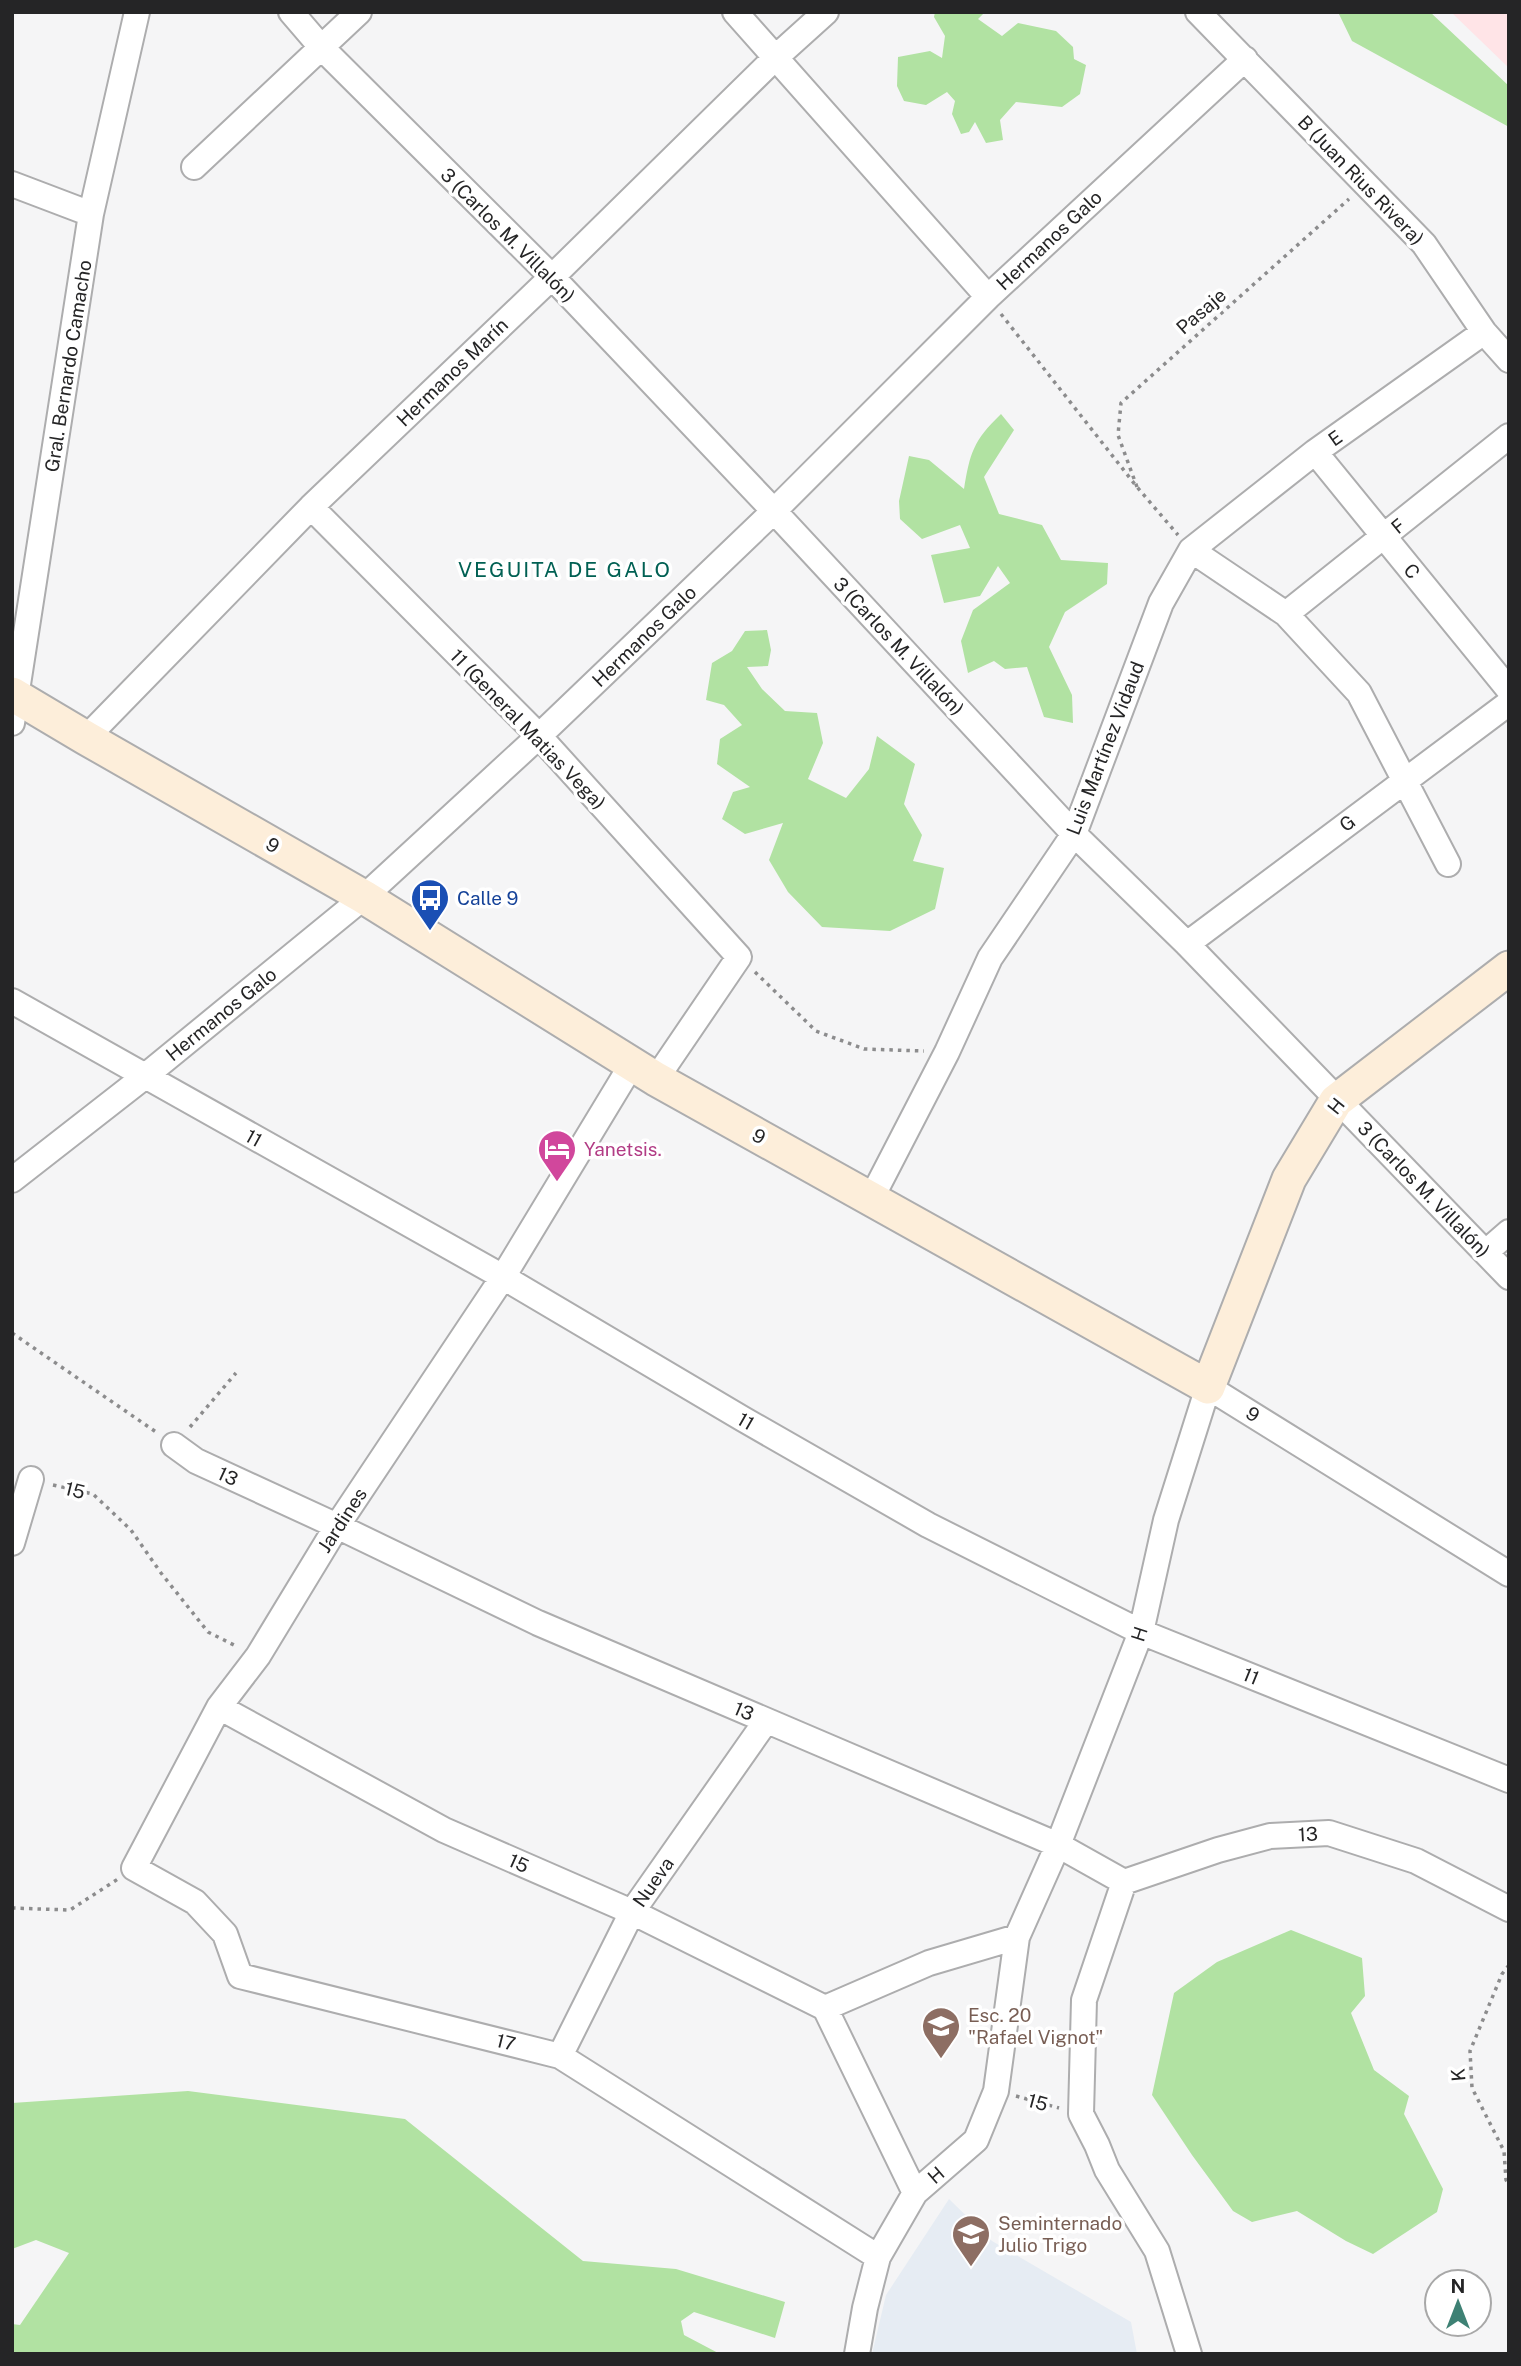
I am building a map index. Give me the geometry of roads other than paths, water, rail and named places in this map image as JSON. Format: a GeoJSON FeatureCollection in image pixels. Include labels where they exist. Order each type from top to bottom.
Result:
{"type":"FeatureCollection","features":[{"type":"Feature","properties":{"kind":"street","name":"Gral. Bernardo Camacho"},"geometry":{"type":"LineString","coordinates":[[14,704],[91,214],[137,12]]}},
{"type":"Feature","properties":{"kind":"street","name":"3 (Carlos M. Villalón)"},"geometry":{"type":"LineString","coordinates":[[291,12],[321,47],[551,277],[774,511],[1074,834],[1187,944],[1509,1277]]}},
{"type":"Feature","properties":{"kind":"street"},"geometry":{"type":"LineString","coordinates":[[194,167],[359,12]]}},
{"type":"Feature","properties":{"kind":"street"},"geometry":{"type":"LineString","coordinates":[[734,12],[988,297]]}},
{"type":"Feature","properties":{"kind":"street","name":"Hermanos Marín"},"geometry":{"type":"LineString","coordinates":[[86,738],[311,507],[775,58],[826,12]]}},
{"type":"Feature","properties":{"kind":"street","name":"B (Juan Rius Rivera)"},"geometry":{"type":"LineString","coordinates":[[1198,12],[1424,244],[1484,332],[1509,360]]}},
{"type":"Feature","properties":{"kind":"street","name":"Hermanos Galo"},"geometry":{"type":"LineString","coordinates":[[12,1180],[144,1077],[364,897],[539,736],[774,511],[988,297],[1245,59]]}},
{"type":"Feature","properties":{"kind":"street"},"geometry":{"type":"LineString","coordinates":[[12,184],[91,214]]}},
{"type":"Feature","properties":{"kind":"street","name":"E"},"geometry":{"type":"LineString","coordinates":[[1191,550],[1315,452],[1484,332]]}},
{"type":"Feature","properties":{"kind":"street","name":"F"},"geometry":{"type":"LineString","coordinates":[[1286,614],[1509,436]]}},
{"type":"Feature","properties":{"kind":"street","name":"C"},"geometry":{"type":"LineString","coordinates":[[1315,452],[1509,690]]}},
{"type":"Feature","properties":{"kind":"street","name":"11 (General Matias Vega)"},"geometry":{"type":"LineString","coordinates":[[311,507],[539,736],[739,957]]}},
{"type":"Feature","properties":{"kind":"street"},"geometry":{"type":"LineString","coordinates":[[1191,550],[1286,614],[1359,693],[1448,864]]}},
{"type":"Feature","properties":{"kind":"street","name":"Luis Martínez Vidaud"},"geometry":{"type":"LineString","coordinates":[[871,1199],[947,1052],[990,958],[1074,834],[1161,603],[1191,550]]}},
{"type":"Feature","properties":{"kind":"street","name":"G"},"geometry":{"type":"LineString","coordinates":[[1187,944],[1509,703]]}},
{"type":"Feature","properties":{"kind":"street","name":"9"},"geometry":{"type":"LineString","coordinates":[[14,704],[86,738],[364,897],[644,1071],[1208,1387],[1509,1574]]}},
{"type":"Feature","properties":{"kind":"street","name":"Jardines"},"geometry":{"type":"LineString","coordinates":[[134,1868],[219,1707],[258,1656],[338,1526],[644,1071],[739,957]]}},
{"type":"Feature","properties":{"kind":"street","name":"H"},"geometry":{"type":"LineString","coordinates":[[857,2354],[878,2257],[915,2193],[976,2140],[996,2091],[1017,1937],[1058,1845],[1141,1632],[1166,1520],[1208,1387],[1289,1179],[1336,1101],[1509,968]]}},
{"type":"Feature","properties":{"kind":"street","name":"11"},"geometry":{"type":"LineString","coordinates":[[12,1002],[503,1278],[928,1525],[1141,1632],[1509,1780]]}},
{"type":"Feature","properties":{"kind":"street"},"geometry":{"type":"LineString","coordinates":[[1486,1252],[1509,1232]]}},
{"type":"Feature","properties":{"kind":"street","name":"13"},"geometry":{"type":"LineString","coordinates":[[174,1445],[196,1461],[538,1623],[1058,1845],[1124,1882],[1218,1850],[1270,1836],[1329,1833],[1416,1861],[1509,1909]]}},
{"type":"Feature","properties":{"kind":"street"},"geometry":{"type":"LineString","coordinates":[[12,1544],[31,1479]]}},
{"type":"Feature","properties":{"kind":"street","name":"15"},"geometry":{"type":"LineString","coordinates":[[219,1707],[444,1830],[632,1912],[825,2008]]}},
{"type":"Feature","properties":{"kind":"street","name":"Nueva"},"geometry":{"type":"LineString","coordinates":[[560,2056],[632,1912],[766,1721]]}},
{"type":"Feature","properties":{"kind":"street","name":"17"},"geometry":{"type":"LineString","coordinates":[[134,1868],[195,1902],[225,1934],[240,1976],[560,2056],[878,2257]]}},
{"type":"Feature","properties":{"kind":"street"},"geometry":{"type":"LineString","coordinates":[[1124,1882],[1084,2000],[1081,2114],[1107,2170],[1157,2251],[1189,2354]]}},
{"type":"Feature","properties":{"kind":"street"},"geometry":{"type":"LineString","coordinates":[[915,2193],[825,2008],[929,1963],[1017,1937]]}},
{"type":"Feature","properties":{"kind":"place","name":"Calle 9"},"geometry":{"type":"Point","coordinates":[430,932]}},
{"type":"Feature","properties":{"kind":"place","name":"Yanetsis."},"geometry":{"type":"Point","coordinates":[557,1183]}},
{"type":"Feature","properties":{"kind":"place","name":"Esc. 20 \"Rafael Vignot\""},"geometry":{"type":"Point","coordinates":[941,2060]}},
{"type":"Feature","properties":{"kind":"place","name":"Seminternado Julio Trigo"},"geometry":{"type":"Point","coordinates":[971,2268]}},
{"type":"Feature","properties":{"kind":"district","name":"VEGUITA DE GALO"},"geometry":{"type":"Point","coordinates":[565,569]}}]}
